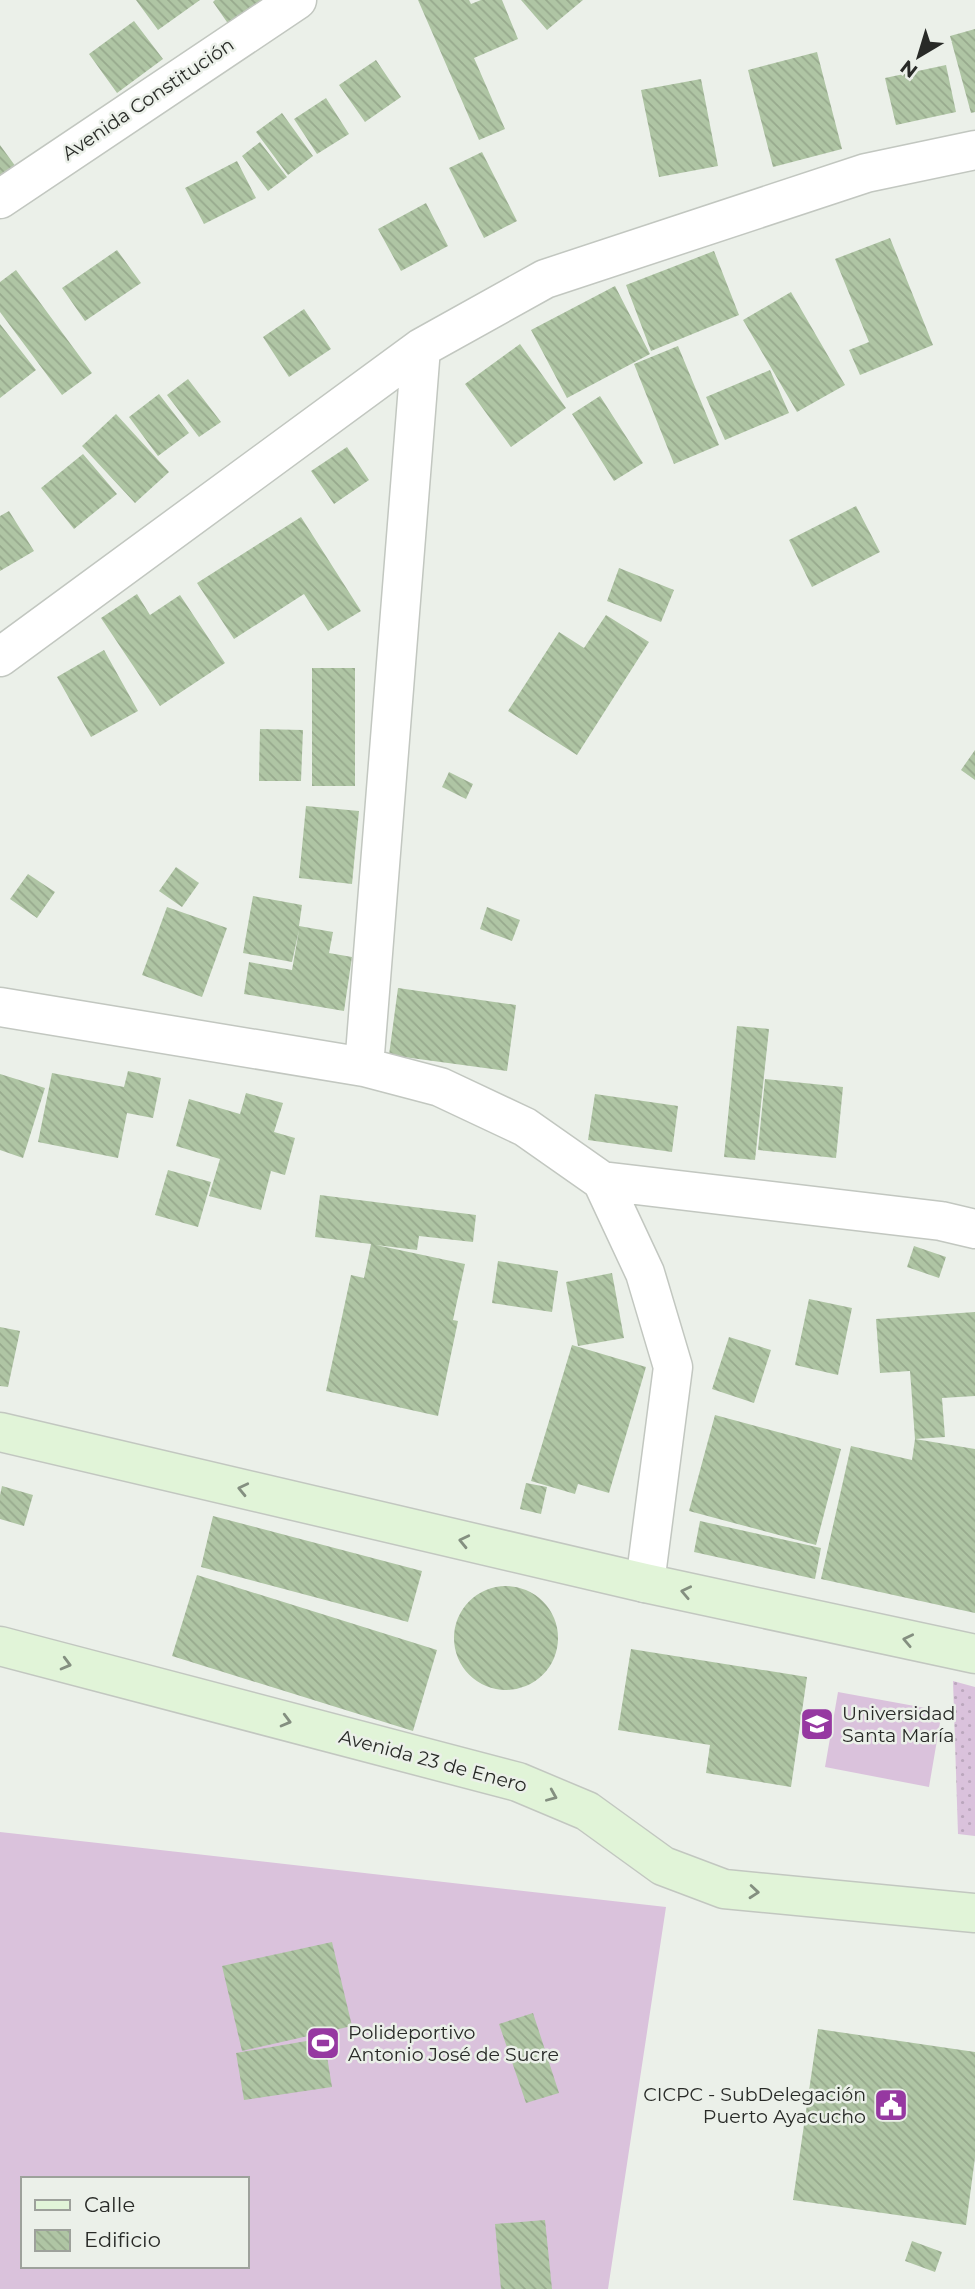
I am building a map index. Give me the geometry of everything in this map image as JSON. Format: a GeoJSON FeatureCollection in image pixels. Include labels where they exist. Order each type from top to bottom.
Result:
{"type":"FeatureCollection","features":[{"type":"Feature","properties":{"kind":"main road"},"geometry":{"type":"LineString","coordinates":[[0,1432],[645,1583],[975,1654]]}},
{"type":"Feature","properties":{"kind":"main road","name":"Avenida 23 de Enero"},"geometry":{"type":"LineString","coordinates":[[0,1646],[518,1782],[587,1811],[663,1866],[724,1889],[975,1913]]}},
{"type":"Feature","properties":{"kind":"street","name":"Avenida Constitución"},"geometry":{"type":"LineString","coordinates":[[0,199],[297,0]]}},
{"type":"Feature","properties":{"kind":"street"},"geometry":{"type":"LineString","coordinates":[[0,657],[421,348],[545,279],[866,173],[975,150]]}},
{"type":"Feature","properties":{"kind":"street"},"geometry":{"type":"LineString","coordinates":[[364,1067],[421,348]]}},
{"type":"Feature","properties":{"kind":"street"},"geometry":{"type":"LineString","coordinates":[[0,1006],[364,1067],[440,1087],[525,1128],[602,1181],[941,1221],[975,1229]]}},
{"type":"Feature","properties":{"kind":"street"},"geometry":{"type":"LineString","coordinates":[[602,1181],[645,1273],[673,1367],[645,1583]]}},
{"type":"Feature","properties":{"kind":"shaded area"},"geometry":{"type":"Polygon","coordinates":[[[953,1681],[975,1687],[975,1836],[958,1834],[953,1681]]]}},
{"type":"Feature","properties":{"kind":"shaded area"},"geometry":{"type":"Polygon","coordinates":[[[838,1692],[942,1711],[929,1787],[825,1767],[838,1692]]]}},
{"type":"Feature","properties":{"kind":"shaded area","name":"Polideportivo Antonio José de Sucre"},"geometry":{"type":"Polygon","coordinates":[[[0,1832],[666,1907],[608,2289],[0,2289],[0,1832]]]}},
{"type":"Feature","properties":{"kind":"building"},"geometry":{"type":"Polygon","coordinates":[[[136,0],[200,0],[158,30],[136,0]]]}},
{"type":"Feature","properties":{"kind":"building"},"geometry":{"type":"Polygon","coordinates":[[[265,0],[229,25],[213,2],[265,0]]]}},
{"type":"Feature","properties":{"kind":"building"},"geometry":{"type":"Polygon","coordinates":[[[418,0],[469,0],[471,4],[481,0],[502,0],[518,39],[474,58],[505,129],[479,140],[418,0]]]}},
{"type":"Feature","properties":{"kind":"building"},"geometry":{"type":"Polygon","coordinates":[[[521,0],[583,0],[547,30],[521,0]]]}},
{"type":"Feature","properties":{"kind":"building"},"geometry":{"type":"Polygon","coordinates":[[[134,21],[163,59],[117,93],[89,54],[134,21]]]}},
{"type":"Feature","properties":{"kind":"building"},"geometry":{"type":"Polygon","coordinates":[[[975,29],[975,112],[971,113],[950,36],[975,29]]]}},
{"type":"Feature","properties":{"kind":"building"},"geometry":{"type":"Polygon","coordinates":[[[817,52],[842,149],[773,167],[748,70],[817,52]]]}},
{"type":"Feature","properties":{"kind":"building"},"geometry":{"type":"Polygon","coordinates":[[[376,60],[401,97],[365,122],[339,85],[376,60]]]}},
{"type":"Feature","properties":{"kind":"building"},"geometry":{"type":"Polygon","coordinates":[[[946,65],[956,112],[896,125],[885,78],[946,65]]]}},
{"type":"Feature","properties":{"kind":"building"},"geometry":{"type":"Polygon","coordinates":[[[701,79],[718,166],[659,177],[641,90],[701,79]]]}},
{"type":"Feature","properties":{"kind":"building"},"geometry":{"type":"Polygon","coordinates":[[[326,98],[349,134],[317,154],[294,119],[326,98]]]}},
{"type":"Feature","properties":{"kind":"building"},"geometry":{"type":"Polygon","coordinates":[[[282,113],[313,156],[288,175],[256,132],[282,113]]]}},
{"type":"Feature","properties":{"kind":"building"},"geometry":{"type":"Polygon","coordinates":[[[260,142],[287,177],[268,191],[242,156],[260,142]]]}},
{"type":"Feature","properties":{"kind":"building"},"geometry":{"type":"Polygon","coordinates":[[[0,145],[16,167],[0,178],[0,145]]]}},
{"type":"Feature","properties":{"kind":"building"},"geometry":{"type":"Polygon","coordinates":[[[482,152],[517,221],[484,238],[449,168],[482,152]]]}},
{"type":"Feature","properties":{"kind":"building"},"geometry":{"type":"Polygon","coordinates":[[[237,161],[256,198],[204,224],[185,188],[237,161]]]}},
{"type":"Feature","properties":{"kind":"building"},"geometry":{"type":"Polygon","coordinates":[[[426,203],[448,246],[401,271],[378,229],[426,203]]]}},
{"type":"Feature","properties":{"kind":"building"},"geometry":{"type":"Polygon","coordinates":[[[890,238],[933,345],[860,375],[849,350],[869,342],[835,259],[890,238]]]}},
{"type":"Feature","properties":{"kind":"building"},"geometry":{"type":"Polygon","coordinates":[[[117,250],[141,283],[85,321],[62,288],[117,250]]]}},
{"type":"Feature","properties":{"kind":"building"},"geometry":{"type":"Polygon","coordinates":[[[714,251],[739,315],[651,351],[626,285],[714,251]]]}},
{"type":"Feature","properties":{"kind":"building"},"geometry":{"type":"Polygon","coordinates":[[[16,270],[92,373],[62,395],[0,312],[0,282],[16,270]]]}},
{"type":"Feature","properties":{"kind":"building"},"geometry":{"type":"Polygon","coordinates":[[[615,286],[650,354],[567,398],[531,330],[615,286]]]}},
{"type":"Feature","properties":{"kind":"building"},"geometry":{"type":"Polygon","coordinates":[[[791,292],[845,385],[797,412],[743,320],[791,292]]]}},
{"type":"Feature","properties":{"kind":"building"},"geometry":{"type":"Polygon","coordinates":[[[304,309],[331,349],[289,377],[263,337],[304,309]]]}},
{"type":"Feature","properties":{"kind":"building"},"geometry":{"type":"Polygon","coordinates":[[[0,324],[36,370],[0,398],[0,324]]]}},
{"type":"Feature","properties":{"kind":"building"},"geometry":{"type":"Polygon","coordinates":[[[520,344],[566,408],[511,447],[465,384],[520,344]]]}},
{"type":"Feature","properties":{"kind":"building"},"geometry":{"type":"Polygon","coordinates":[[[678,346],[719,445],[674,464],[634,364],[678,346]]]}},
{"type":"Feature","properties":{"kind":"building"},"geometry":{"type":"Polygon","coordinates":[[[770,370],[789,413],[725,440],[706,397],[770,370]]]}},
{"type":"Feature","properties":{"kind":"building"},"geometry":{"type":"Polygon","coordinates":[[[188,379],[221,422],[199,437],[167,395],[188,379]]]}},
{"type":"Feature","properties":{"kind":"building"},"geometry":{"type":"Polygon","coordinates":[[[159,394],[189,433],[158,456],[129,417],[159,394]]]}},
{"type":"Feature","properties":{"kind":"building"},"geometry":{"type":"Polygon","coordinates":[[[600,396],[643,463],[614,481],[572,414],[600,396]]]}},
{"type":"Feature","properties":{"kind":"building"},"geometry":{"type":"Polygon","coordinates":[[[116,414],[169,472],[135,503],[82,446],[116,414]]]}},
{"type":"Feature","properties":{"kind":"building"},"geometry":{"type":"Polygon","coordinates":[[[347,447],[369,480],[334,504],[311,471],[347,447]]]}},
{"type":"Feature","properties":{"kind":"building"},"geometry":{"type":"Polygon","coordinates":[[[83,454],[117,494],[74,529],[41,488],[83,454]]]}},
{"type":"Feature","properties":{"kind":"building"},"geometry":{"type":"Polygon","coordinates":[[[856,506],[880,552],[812,587],[789,540],[856,506]]]}},
{"type":"Feature","properties":{"kind":"building"},"geometry":{"type":"Polygon","coordinates":[[[9,511],[34,551],[0,571],[0,516],[9,511]]]}},
{"type":"Feature","properties":{"kind":"building"},"geometry":{"type":"Polygon","coordinates":[[[301,517],[361,611],[328,631],[304,594],[234,639],[197,583],[301,517]]]}},
{"type":"Feature","properties":{"kind":"building"},"geometry":{"type":"Polygon","coordinates":[[[619,568],[674,590],[661,622],[607,601],[619,568]]]}},
{"type":"Feature","properties":{"kind":"building"},"geometry":{"type":"Polygon","coordinates":[[[137,594],[150,615],[180,595],[225,663],[160,706],[101,618],[137,594]]]}},
{"type":"Feature","properties":{"kind":"building"},"geometry":{"type":"Polygon","coordinates":[[[606,615],[649,642],[577,755],[508,711],[559,632],[584,648],[606,615]]]}},
{"type":"Feature","properties":{"kind":"building"},"geometry":{"type":"Polygon","coordinates":[[[104,650],[138,711],[91,737],[57,677],[104,650]]]}},
{"type":"Feature","properties":{"kind":"building"},"geometry":{"type":"Polygon","coordinates":[[[312,668],[355,668],[355,786],[312,786],[312,668]]]}},
{"type":"Feature","properties":{"kind":"building"},"geometry":{"type":"Polygon","coordinates":[[[260,729],[303,730],[301,781],[259,781],[260,729]]]}},
{"type":"Feature","properties":{"kind":"building"},"geometry":{"type":"Polygon","coordinates":[[[975,750],[975,780],[961,770],[975,750]]]}},
{"type":"Feature","properties":{"kind":"building"},"geometry":{"type":"Polygon","coordinates":[[[449,772],[473,784],[466,799],[442,787],[449,772]]]}},
{"type":"Feature","properties":{"kind":"building"},"geometry":{"type":"Polygon","coordinates":[[[306,806],[359,811],[352,884],[299,878],[306,806]]]}},
{"type":"Feature","properties":{"kind":"building"},"geometry":{"type":"Polygon","coordinates":[[[176,867],[199,883],[182,907],[159,891],[176,867]]]}},
{"type":"Feature","properties":{"kind":"building"},"geometry":{"type":"Polygon","coordinates":[[[28,874],[55,892],[37,918],[10,899],[28,874]]]}},
{"type":"Feature","properties":{"kind":"building"},"geometry":{"type":"Polygon","coordinates":[[[253,896],[302,905],[299,926],[333,932],[329,953],[352,957],[344,1011],[244,994],[249,962],[292,970],[299,930],[292,962],[243,953],[253,896]]]}},
{"type":"Feature","properties":{"kind":"building"},"geometry":{"type":"Polygon","coordinates":[[[167,907],[227,928],[202,997],[142,975],[167,907]]]}},
{"type":"Feature","properties":{"kind":"building"},"geometry":{"type":"Polygon","coordinates":[[[487,907],[520,920],[512,941],[480,929],[487,907]]]}},
{"type":"Feature","properties":{"kind":"building"},"geometry":{"type":"Polygon","coordinates":[[[398,988],[516,1005],[507,1071],[389,1055],[398,988]]]}},
{"type":"Feature","properties":{"kind":"building"},"geometry":{"type":"Polygon","coordinates":[[[737,1026],[769,1029],[755,1160],[724,1157],[737,1026]]]}},
{"type":"Feature","properties":{"kind":"building"},"geometry":{"type":"Polygon","coordinates":[[[128,1071],[161,1078],[153,1118],[127,1113],[118,1158],[38,1142],[52,1073],[124,1087],[128,1071]]]}},
{"type":"Feature","properties":{"kind":"building"},"geometry":{"type":"Polygon","coordinates":[[[0,1074],[45,1088],[23,1158],[0,1150],[0,1074]]]}},
{"type":"Feature","properties":{"kind":"building"},"geometry":{"type":"Polygon","coordinates":[[[765,1079],[843,1087],[836,1158],[758,1150],[765,1079]]]}},
{"type":"Feature","properties":{"kind":"building"},"geometry":{"type":"Polygon","coordinates":[[[246,1093],[283,1103],[274,1132],[295,1138],[285,1175],[271,1171],[261,1210],[209,1196],[220,1159],[176,1146],[189,1099],[240,1114],[246,1093]]]}},
{"type":"Feature","properties":{"kind":"building"},"geometry":{"type":"Polygon","coordinates":[[[595,1094],[678,1106],[672,1152],[588,1140],[595,1094]]]}},
{"type":"Feature","properties":{"kind":"building"},"geometry":{"type":"Polygon","coordinates":[[[168,1170],[211,1182],[198,1227],[155,1215],[168,1170]]]}},
{"type":"Feature","properties":{"kind":"building"},"geometry":{"type":"Polygon","coordinates":[[[320,1195],[476,1215],[473,1242],[419,1236],[417,1250],[376,1245],[465,1264],[453,1320],[458,1321],[438,1416],[326,1391],[351,1275],[364,1278],[371,1244],[315,1237],[320,1195]]]}},
{"type":"Feature","properties":{"kind":"building"},"geometry":{"type":"Polygon","coordinates":[[[914,1246],[946,1257],[939,1278],[907,1267],[914,1246]]]}},
{"type":"Feature","properties":{"kind":"building"},"geometry":{"type":"Polygon","coordinates":[[[498,1261],[558,1271],[552,1312],[492,1303],[498,1261]]]}},
{"type":"Feature","properties":{"kind":"building"},"geometry":{"type":"Polygon","coordinates":[[[612,1273],[624,1338],[578,1346],[566,1282],[612,1273]]]}},
{"type":"Feature","properties":{"kind":"building"},"geometry":{"type":"Polygon","coordinates":[[[809,1299],[852,1308],[838,1375],[795,1365],[809,1299]]]}},
{"type":"Feature","properties":{"kind":"building"},"geometry":{"type":"Polygon","coordinates":[[[975,1312],[975,1396],[942,1398],[945,1437],[915,1439],[910,1371],[880,1373],[876,1319],[975,1312]]]}},
{"type":"Feature","properties":{"kind":"building"},"geometry":{"type":"Polygon","coordinates":[[[0,1327],[20,1331],[8,1387],[0,1386],[0,1327]]]}},
{"type":"Feature","properties":{"kind":"building"},"geometry":{"type":"Polygon","coordinates":[[[729,1337],[771,1350],[754,1403],[712,1389],[729,1337]]]}},
{"type":"Feature","properties":{"kind":"building"},"geometry":{"type":"Polygon","coordinates":[[[572,1345],[646,1367],[609,1493],[578,1484],[575,1494],[531,1481],[572,1345]]]}},
{"type":"Feature","properties":{"kind":"building"},"geometry":{"type":"Polygon","coordinates":[[[715,1415],[841,1449],[816,1545],[689,1511],[715,1415]]]}},
{"type":"Feature","properties":{"kind":"building"},"geometry":{"type":"Polygon","coordinates":[[[915,1439],[975,1449],[975,1613],[821,1579],[851,1446],[912,1460],[915,1439]]]}},
{"type":"Feature","properties":{"kind":"building"},"geometry":{"type":"Polygon","coordinates":[[[526,1483],[547,1487],[541,1514],[520,1509],[526,1483]]]}},
{"type":"Feature","properties":{"kind":"building"},"geometry":{"type":"Polygon","coordinates":[[[2,1486],[33,1495],[24,1526],[0,1519],[2,1486]]]}},
{"type":"Feature","properties":{"kind":"building"},"geometry":{"type":"Polygon","coordinates":[[[213,1516],[422,1571],[408,1622],[201,1567],[213,1516]]]}},
{"type":"Feature","properties":{"kind":"building"},"geometry":{"type":"Polygon","coordinates":[[[700,1521],[821,1548],[815,1579],[694,1552],[700,1521]]]}},
{"type":"Feature","properties":{"kind":"building"},"geometry":{"type":"Polygon","coordinates":[[[197,1575],[437,1650],[413,1731],[172,1656],[197,1575]]]}},
{"type":"Feature","properties":{"kind":"building"},"geometry":{"type":"Polygon","coordinates":[[[506,1586],[526,1590],[549,1609],[554,1618],[558,1638],[554,1658],[535,1681],[526,1686],[506,1690],[486,1686],[463,1667],[458,1658],[454,1638],[458,1618],[477,1595],[486,1590],[506,1586]]]}},
{"type":"Feature","properties":{"kind":"building"},"geometry":{"type":"Polygon","coordinates":[[[631,1649],[807,1677],[791,1787],[706,1773],[710,1745],[618,1730],[631,1649]]]}},
{"type":"Feature","properties":{"kind":"building"},"geometry":{"type":"Polygon","coordinates":[[[332,1942],[352,2026],[242,2051],[222,1966],[332,1942]]]}},
{"type":"Feature","properties":{"kind":"building"},"geometry":{"type":"Polygon","coordinates":[[[533,2013],[559,2093],[526,2103],[499,2024],[533,2013]]]}},
{"type":"Feature","properties":{"kind":"building","name":"CICPC - SubDelegación Puerto Ayacucho"},"geometry":{"type":"Polygon","coordinates":[[[818,2029],[975,2052],[975,2158],[966,2225],[793,2200],[818,2029]]]}},
{"type":"Feature","properties":{"kind":"building"},"geometry":{"type":"Polygon","coordinates":[[[324,2038],[332,2087],[244,2100],[236,2053],[324,2038]]]}},
{"type":"Feature","properties":{"kind":"building"},"geometry":{"type":"Polygon","coordinates":[[[545,2220],[552,2289],[501,2289],[495,2224],[545,2220]]]}},
{"type":"Feature","properties":{"kind":"building"},"geometry":{"type":"Polygon","coordinates":[[[912,2241],[942,2252],[935,2272],[905,2261],[912,2241]]]}},
{"type":"Feature","properties":{"kind":"place","name":"Universidad Santa María"},"geometry":{"type":"Point","coordinates":[817,1724]}},
{"type":"Feature","properties":{"kind":"place","name":"Polideportivo Antonio José de Sucre"},"geometry":{"type":"Point","coordinates":[323,2043]}},
{"type":"Feature","properties":{"kind":"place","name":"CICPC - SubDelegación Puerto Ayacucho"},"geometry":{"type":"Point","coordinates":[891,2105]}}]}
